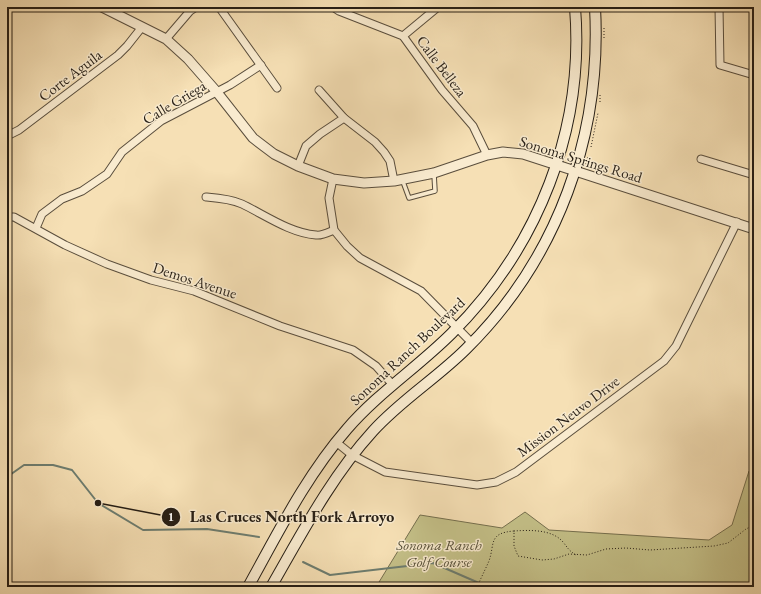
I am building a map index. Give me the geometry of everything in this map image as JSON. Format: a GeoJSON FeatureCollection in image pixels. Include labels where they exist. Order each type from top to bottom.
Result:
{"type":"FeatureCollection","features":[{"type":"Feature","properties":{"kind":"main road","name":"Sonoma Ranch Boulevard"},"geometry":{"type":"LineString","coordinates":[[248,587],[304,488],[336,442],[363,411],[392,384],[429,355],[457,328],[489,292],[514,256],[535,219],[557,165],[568,123],[574,86],[576,44],[575,7]]}},
{"type":"Feature","properties":{"kind":"main road"},"geometry":{"type":"LineString","coordinates":[[271,587],[322,498],[352,455],[382,421],[472,343],[506,305],[534,264],[559,216],[575,171],[587,128],[593,92],[596,44],[595,7]]}},
{"type":"Feature","properties":{"kind":"street","name":"Sonoma Springs Road"},"geometry":{"type":"LineString","coordinates":[[102,7],[166,39],[188,59],[216,91],[253,138],[274,154],[298,166],[333,179],[364,183],[398,180],[434,173],[487,155],[503,152],[523,154],[737,222],[754,229]]}},
{"type":"Feature","properties":{"kind":"street"},"geometry":{"type":"LineString","coordinates":[[166,39],[190,11],[196,7]]}},
{"type":"Feature","properties":{"kind":"street"},"geometry":{"type":"LineString","coordinates":[[219,7],[277,88]]}},
{"type":"Feature","properties":{"kind":"street","name":"Calle Belleza"},"geometry":{"type":"LineString","coordinates":[[333,7],[339,11],[403,36],[442,90],[473,126],[487,155]]}},
{"type":"Feature","properties":{"kind":"street"},"geometry":{"type":"LineString","coordinates":[[403,36],[438,7]]}},
{"type":"Feature","properties":{"kind":"street"},"geometry":{"type":"LineString","coordinates":[[719,7],[720,65],[754,75]]}},
{"type":"Feature","properties":{"kind":"street","name":"Corte Aguila"},"geometry":{"type":"LineString","coordinates":[[7,136],[20,130],[118,55],[142,27]]}},
{"type":"Feature","properties":{"kind":"street","name":"Calle Griega"},"geometry":{"type":"LineString","coordinates":[[36,228],[42,214],[62,199],[82,192],[107,174],[122,152],[161,121],[185,110],[216,91],[230,85],[260,65]]}},
{"type":"Feature","properties":{"kind":"street"},"geometry":{"type":"LineString","coordinates":[[319,90],[344,118],[375,142],[384,152],[390,161],[398,180]]}},
{"type":"Feature","properties":{"kind":"street"},"geometry":{"type":"LineString","coordinates":[[298,166],[306,146],[320,134],[344,118]]}},
{"type":"Feature","properties":{"kind":"street"},"geometry":{"type":"LineString","coordinates":[[701,159],[754,175]]}},
{"type":"Feature","properties":{"kind":"street"},"geometry":{"type":"LineString","coordinates":[[333,179],[329,198],[334,230],[346,246],[360,258],[421,291],[472,343]]}},
{"type":"Feature","properties":{"kind":"street"},"geometry":{"type":"LineString","coordinates":[[206,197],[229,200],[241,204],[270,219],[318,236],[334,230]]}},
{"type":"Feature","properties":{"kind":"street","name":"Demos Avenue"},"geometry":{"type":"LineString","coordinates":[[7,217],[14,217],[65,245],[107,264],[151,280],[194,291],[280,326],[352,350],[376,366],[392,384]]}},
{"type":"Feature","properties":{"kind":"street","name":"Mission Neuvo Drive"},"geometry":{"type":"LineString","coordinates":[[336,442],[352,455],[385,472],[477,485],[496,482],[516,472],[664,361],[676,346],[737,222]]}},
{"type":"Feature","properties":{"kind":"lane"},"geometry":{"type":"LineString","coordinates":[[398,180],[409,198],[435,191],[434,173]]}},
{"type":"Feature","properties":{"kind":"path"},"geometry":{"type":"LineString","coordinates":[[514,531],[514,546],[518,556],[542,560],[554,560],[569,554],[576,556],[612,548],[650,550],[714,546],[728,542],[746,528],[754,525]]}},
{"type":"Feature","properties":{"kind":"path"},"geometry":{"type":"LineString","coordinates":[[477,587],[490,559],[491,546],[495,538],[507,532],[540,532],[557,537],[563,542],[567,550],[576,556]]}},
{"type":"Feature","properties":{"kind":"green space","name":"Sonoma Ranch Golf Course"},"geometry":{"type":"Polygon","coordinates":[[[749,471],[754,471],[754,587],[376,587],[420,515],[502,528],[525,512],[549,530],[709,540],[732,525],[749,471]]]}},
{"type":"Feature","properties":{"kind":"waterway"},"geometry":{"type":"LineString","coordinates":[[7,477],[24,465],[53,465],[72,470],[98,503],[143,530],[207,529],[259,537]]}},
{"type":"Feature","properties":{"kind":"waterway"},"geometry":{"type":"LineString","coordinates":[[303,562],[330,575],[433,563],[479,583],[493,587]]}},
{"type":"Feature","properties":{"kind":"place","name":"Las Cruces North Fork Arroyo"},"geometry":{"type":"Point","coordinates":[98,503]}}]}
